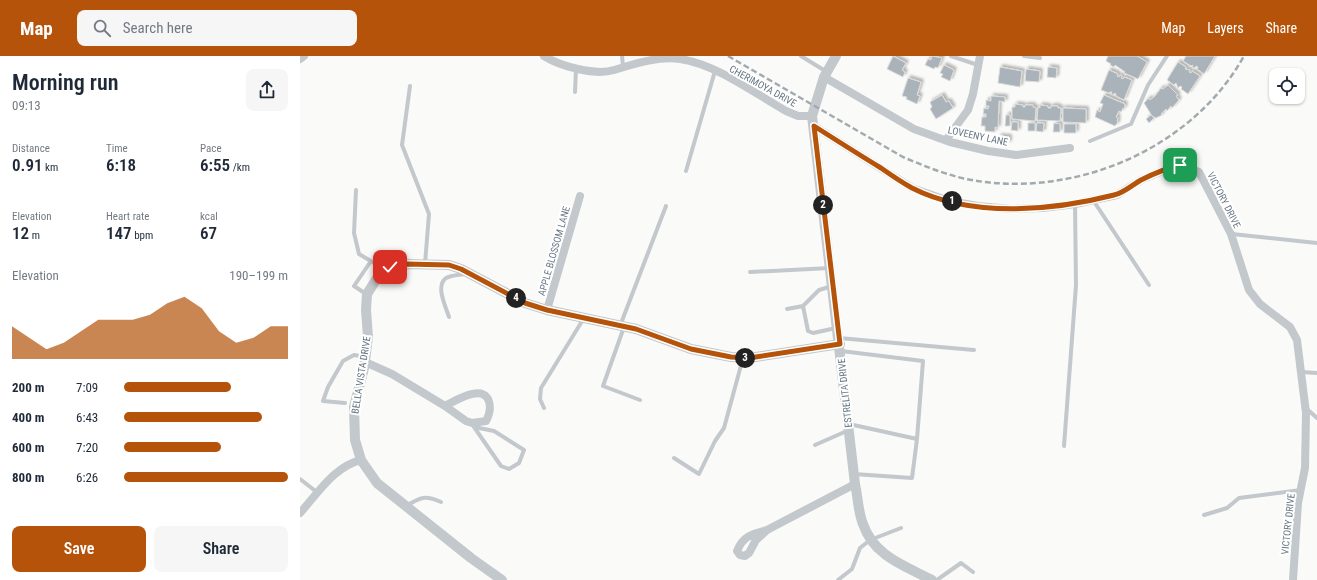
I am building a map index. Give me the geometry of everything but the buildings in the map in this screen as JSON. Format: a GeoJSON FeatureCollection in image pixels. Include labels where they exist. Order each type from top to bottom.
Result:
{"type":"FeatureCollection","features":[{"type":"Feature","properties":{"kind":"street"},"geometry":{"type":"LineString","coordinates":[[300,59],[304,56]]}},
{"type":"Feature","properties":{"kind":"street","name":"CHERIMOYA DRIVE"},"geometry":{"type":"LineString","coordinates":[[544,56],[561,65],[576,68],[613,70],[623,66],[650,60],[678,59],[698,64],[715,71],[786,111],[813,121]]}},
{"type":"Feature","properties":{"kind":"street","name":"ESTRELITA DRIVE"},"geometry":{"type":"LineString","coordinates":[[836,56],[826,75],[813,121],[855,479],[862,523],[870,540],[881,553],[920,577],[932,580]]}},
{"type":"Feature","properties":{"kind":"street"},"geometry":{"type":"LineString","coordinates":[[946,140],[968,110],[973,94],[980,56]]}},
{"type":"Feature","properties":{"kind":"street","name":"LOVEENY LANE"},"geometry":{"type":"LineString","coordinates":[[826,75],[914,129],[946,140],[988,151],[1016,155],[1070,148]]}},
{"type":"Feature","properties":{"kind":"street","name":"VICTORY DRIVE"},"geometry":{"type":"LineString","coordinates":[[813,121],[912,188],[949,200],[1011,209],[1043,208],[1075,204],[1117,194],[1141,180],[1171,167],[1180,165],[1199,172],[1231,234],[1249,290],[1260,304],[1290,327],[1297,340],[1305,408],[1305,468],[1301,490],[1293,580]]}},
{"type":"Feature","properties":{"kind":"street","name":"APPLE BLOSSOM LANE"},"geometry":{"type":"LineString","coordinates":[[547,310],[580,196]]}},
{"type":"Feature","properties":{"kind":"street"},"geometry":{"type":"LineString","coordinates":[[367,294],[379,275],[386,270],[406,264],[449,265],[469,273],[525,303],[547,310],[622,326],[691,349],[743,358],[839,340]]}},
{"type":"Feature","properties":{"kind":"street","name":"BELLA VISTA DRIVE"},"geometry":{"type":"LineString","coordinates":[[367,294],[366,310],[368,337],[365,359],[354,407],[355,440],[361,460],[377,483],[471,558],[502,580]]}},
{"type":"Feature","properties":{"kind":"street"},"geometry":{"type":"LineString","coordinates":[[365,359],[445,406],[473,425],[486,422],[489,415],[490,400],[484,395],[474,393],[445,406]]}},
{"type":"Feature","properties":{"kind":"street"},"geometry":{"type":"LineString","coordinates":[[300,512],[340,469],[361,460]]}},
{"type":"Feature","properties":{"kind":"street"},"geometry":{"type":"LineString","coordinates":[[767,530],[855,479]]}},
{"type":"Feature","properties":{"kind":"lane"},"geometry":{"type":"LineString","coordinates":[[622,56],[623,66]]}},
{"type":"Feature","properties":{"kind":"lane"},"geometry":{"type":"LineString","coordinates":[[801,56],[826,75]]}},
{"type":"Feature","properties":{"kind":"lane"},"geometry":{"type":"LineString","coordinates":[[951,56],[978,65]]}},
{"type":"Feature","properties":{"kind":"lane"},"geometry":{"type":"LineString","coordinates":[[1024,56],[1040,58]]}},
{"type":"Feature","properties":{"kind":"lane"},"geometry":{"type":"LineString","coordinates":[[1090,141],[1131,124],[1148,85],[1167,56]]}},
{"type":"Feature","properties":{"kind":"lane"},"geometry":{"type":"LineString","coordinates":[[575,92],[576,68]]}},
{"type":"Feature","properties":{"kind":"lane"},"geometry":{"type":"LineString","coordinates":[[686,171],[715,71]]}},
{"type":"Feature","properties":{"kind":"lane"},"geometry":{"type":"LineString","coordinates":[[410,86],[402,145],[429,214],[425,264]]}},
{"type":"Feature","properties":{"kind":"lane"},"geometry":{"type":"LineString","coordinates":[[356,190],[354,233],[359,254],[386,270]]}},
{"type":"Feature","properties":{"kind":"lane"},"geometry":{"type":"LineString","coordinates":[[1092,200],[1149,285]]}},
{"type":"Feature","properties":{"kind":"lane"},"geometry":{"type":"LineString","coordinates":[[1064,446],[1076,285],[1075,204]]}},
{"type":"Feature","properties":{"kind":"lane"},"geometry":{"type":"LineString","coordinates":[[640,400],[603,386],[622,326],[666,206]]}},
{"type":"Feature","properties":{"kind":"lane"},"geometry":{"type":"LineString","coordinates":[[1231,234],[1317,243]]}},
{"type":"Feature","properties":{"kind":"lane"},"geometry":{"type":"LineString","coordinates":[[367,294],[354,286],[371,261]]}},
{"type":"Feature","properties":{"kind":"lane"},"geometry":{"type":"LineString","coordinates":[[750,272],[830,268]]}},
{"type":"Feature","properties":{"kind":"lane"},"geometry":{"type":"LineString","coordinates":[[448,317],[441,290],[442,284],[450,277],[469,273]]}},
{"type":"Feature","properties":{"kind":"lane"},"geometry":{"type":"LineString","coordinates":[[787,309],[803,306],[819,290],[832,286]]}},
{"type":"Feature","properties":{"kind":"lane"},"geometry":{"type":"LineString","coordinates":[[803,306],[808,331],[923,361],[917,439],[912,478],[855,479]]}},
{"type":"Feature","properties":{"kind":"lane"},"geometry":{"type":"LineString","coordinates":[[544,408],[540,399],[541,388],[584,318]]}},
{"type":"Feature","properties":{"kind":"lane"},"geometry":{"type":"LineString","coordinates":[[839,340],[974,350]]}},
{"type":"Feature","properties":{"kind":"lane"},"geometry":{"type":"LineString","coordinates":[[345,402],[323,400],[328,387],[343,361],[354,355],[365,359]]}},
{"type":"Feature","properties":{"kind":"lane"},"geometry":{"type":"LineString","coordinates":[[674,458],[699,474],[715,441],[724,428],[743,358]]}},
{"type":"Feature","properties":{"kind":"lane"},"geometry":{"type":"LineString","coordinates":[[1301,372],[1317,373]]}},
{"type":"Feature","properties":{"kind":"lane"},"geometry":{"type":"LineString","coordinates":[[1305,408],[1317,418]]}},
{"type":"Feature","properties":{"kind":"lane"},"geometry":{"type":"LineString","coordinates":[[473,425],[494,431],[524,450],[519,463],[509,469],[501,466],[473,425]]}},
{"type":"Feature","properties":{"kind":"lane"},"geometry":{"type":"LineString","coordinates":[[815,445],[849,427],[917,439]]}},
{"type":"Feature","properties":{"kind":"lane"},"geometry":{"type":"LineString","coordinates":[[300,479],[318,493]]}},
{"type":"Feature","properties":{"kind":"lane"},"geometry":{"type":"LineString","coordinates":[[1204,515],[1227,508],[1239,498],[1301,490]]}},
{"type":"Feature","properties":{"kind":"lane"},"geometry":{"type":"LineString","coordinates":[[406,506],[419,498],[430,497],[441,502]]}},
{"type":"Feature","properties":{"kind":"lane"},"geometry":{"type":"LineString","coordinates":[[838,580],[852,569],[860,548],[870,540],[901,528]]}},
{"type":"Feature","properties":{"kind":"lane"},"geometry":{"type":"LineString","coordinates":[[937,580],[961,563],[973,572]]}},
{"type":"Feature","properties":{"kind":"railway"},"geometry":{"type":"LineString","coordinates":[[728,56],[903,157],[934,170],[958,177],[1006,184],[1046,182],[1086,174],[1124,161],[1160,142],[1193,118],[1221,89],[1244,56]]}},
{"type":"Feature","properties":{"kind":"route"},"geometry":{"type":"LineString","coordinates":[[390,267],[406,264],[449,265],[461,269],[525,303],[547,310],[636,329],[691,349],[731,357],[749,358],[840,344],[814,126],[912,188],[949,200],[978,206],[1011,209],[1043,208],[1075,204],[1117,194],[1141,180],[1171,167],[1180,165]]}}]}
